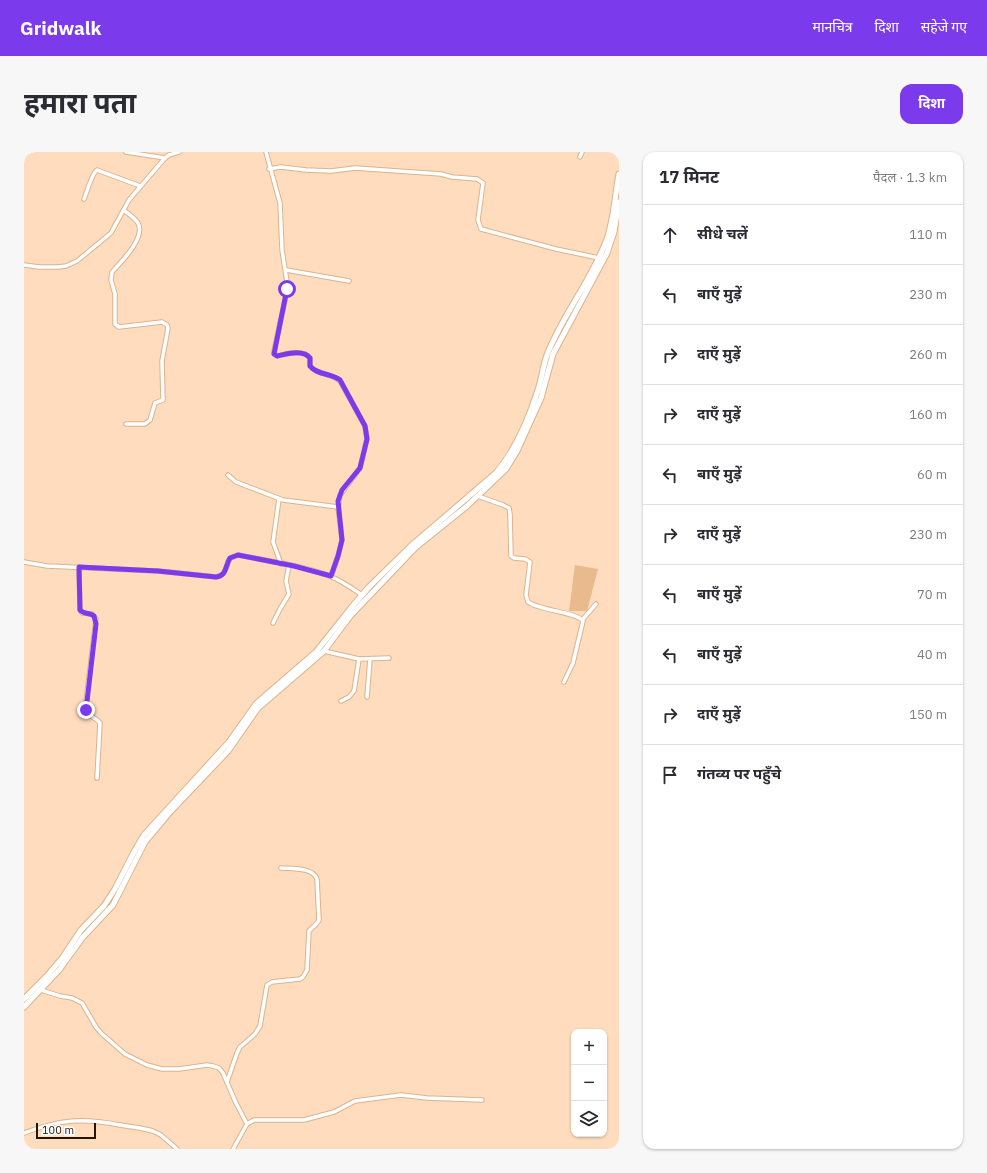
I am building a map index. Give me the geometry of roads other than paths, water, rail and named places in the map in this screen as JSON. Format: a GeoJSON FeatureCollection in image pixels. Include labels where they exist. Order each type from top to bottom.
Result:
{"type":"FeatureCollection","features":[{"type":"Feature","properties":{"kind":"street"},"geometry":{"type":"LineString","coordinates":[[126,152],[165,158]]}},
{"type":"Feature","properties":{"kind":"street"},"geometry":{"type":"LineString","coordinates":[[24,265],[49,267],[66,266],[77,261],[110,232],[129,200],[165,158],[179,152]]}},
{"type":"Feature","properties":{"kind":"street"},"geometry":{"type":"LineString","coordinates":[[266,152],[269,168],[280,203],[282,250],[286,270],[287,289],[274,354],[277,356],[294,353],[306,354],[310,358],[310,366],[314,370],[340,380],[367,432],[367,439],[360,468],[340,495],[338,507],[342,540],[331,576]]}},
{"type":"Feature","properties":{"kind":"street"},"geometry":{"type":"LineString","coordinates":[[580,157],[582,152]]}},
{"type":"Feature","properties":{"kind":"street"},"geometry":{"type":"LineString","coordinates":[[269,168],[281,167],[331,171],[355,168],[441,174],[452,177],[477,179],[483,183],[478,220],[481,229],[556,249],[599,258]]}},
{"type":"Feature","properties":{"kind":"street"},"geometry":{"type":"LineString","coordinates":[[84,198],[93,174],[97,170],[140,186]]}},
{"type":"Feature","properties":{"kind":"street"},"geometry":{"type":"LineString","coordinates":[[24,999],[46,977],[63,957],[81,930],[104,906],[115,889],[135,850],[152,826],[229,742],[256,704],[316,652],[362,595],[411,546],[496,473],[507,459],[533,404],[547,356],[599,258],[610,230],[619,174]]}},
{"type":"Feature","properties":{"kind":"street"},"geometry":{"type":"LineString","coordinates":[[24,1007],[66,962],[87,932],[113,905],[120,894],[139,853],[153,832],[228,751],[258,708],[270,696],[324,651],[356,610],[409,554],[478,496],[506,470],[517,451],[543,391],[553,354],[573,314],[601,265],[616,233],[619,203]]}},
{"type":"Feature","properties":{"kind":"street"},"geometry":{"type":"LineString","coordinates":[[124,210],[140,227],[134,246],[112,272],[111,276],[115,294],[115,324],[119,327],[162,322],[168,325],[162,361],[163,400],[156,401],[154,403],[150,420],[145,424],[126,424]]}},
{"type":"Feature","properties":{"kind":"street"},"geometry":{"type":"LineString","coordinates":[[286,270],[349,281]]}},
{"type":"Feature","properties":{"kind":"street"},"geometry":{"type":"LineString","coordinates":[[228,475],[236,482],[261,490],[279,499],[305,504],[338,507]]}},
{"type":"Feature","properties":{"kind":"street"},"geometry":{"type":"LineString","coordinates":[[478,496],[503,504],[509,508],[511,556],[514,558],[525,559],[530,562],[526,595],[528,602],[536,606],[578,616],[582,619],[583,625],[576,652],[570,671],[564,682]]}},
{"type":"Feature","properties":{"kind":"street"},"geometry":{"type":"LineString","coordinates":[[279,499],[273,542],[281,564]]}},
{"type":"Feature","properties":{"kind":"street"},"geometry":{"type":"LineString","coordinates":[[24,562],[39,565],[158,571],[216,577],[224,573],[230,558],[235,556],[289,565],[331,576],[362,595]]}},
{"type":"Feature","properties":{"kind":"street"},"geometry":{"type":"LineString","coordinates":[[273,623],[289,594],[286,581],[289,565]]}},
{"type":"Feature","properties":{"kind":"street"},"geometry":{"type":"LineString","coordinates":[[79,567],[80,610],[82,613],[92,614],[96,619],[86,710],[87,714],[98,719],[100,723],[97,778]]}},
{"type":"Feature","properties":{"kind":"street"},"geometry":{"type":"LineString","coordinates":[[582,619],[596,604]]}},
{"type":"Feature","properties":{"kind":"street"},"geometry":{"type":"LineString","coordinates":[[324,651],[359,659],[389,658]]}},
{"type":"Feature","properties":{"kind":"street"},"geometry":{"type":"LineString","coordinates":[[341,701],[349,697],[354,691],[359,659]]}},
{"type":"Feature","properties":{"kind":"street"},"geometry":{"type":"LineString","coordinates":[[367,696],[370,659]]}},
{"type":"Feature","properties":{"kind":"street"},"geometry":{"type":"LineString","coordinates":[[227,1082],[240,1047],[255,1034],[260,1026],[267,985],[272,982],[300,979],[307,970],[309,931],[317,924],[319,920],[317,879],[311,872],[281,868]]}},
{"type":"Feature","properties":{"kind":"street"},"geometry":{"type":"LineString","coordinates":[[41,990],[72,998],[82,1003],[98,1030],[118,1048],[137,1060],[155,1068],[179,1069],[207,1065],[219,1068],[223,1073],[247,1124]]}},
{"type":"Feature","properties":{"kind":"street"},"geometry":{"type":"LineString","coordinates":[[234,1149],[247,1124],[258,1120],[295,1121],[312,1119],[334,1112],[355,1101],[394,1095],[482,1100]]}},
{"type":"Feature","properties":{"kind":"street"},"geometry":{"type":"LineString","coordinates":[[24,1133],[43,1126],[64,1121],[81,1120],[102,1122],[153,1131],[177,1149]]}}]}
